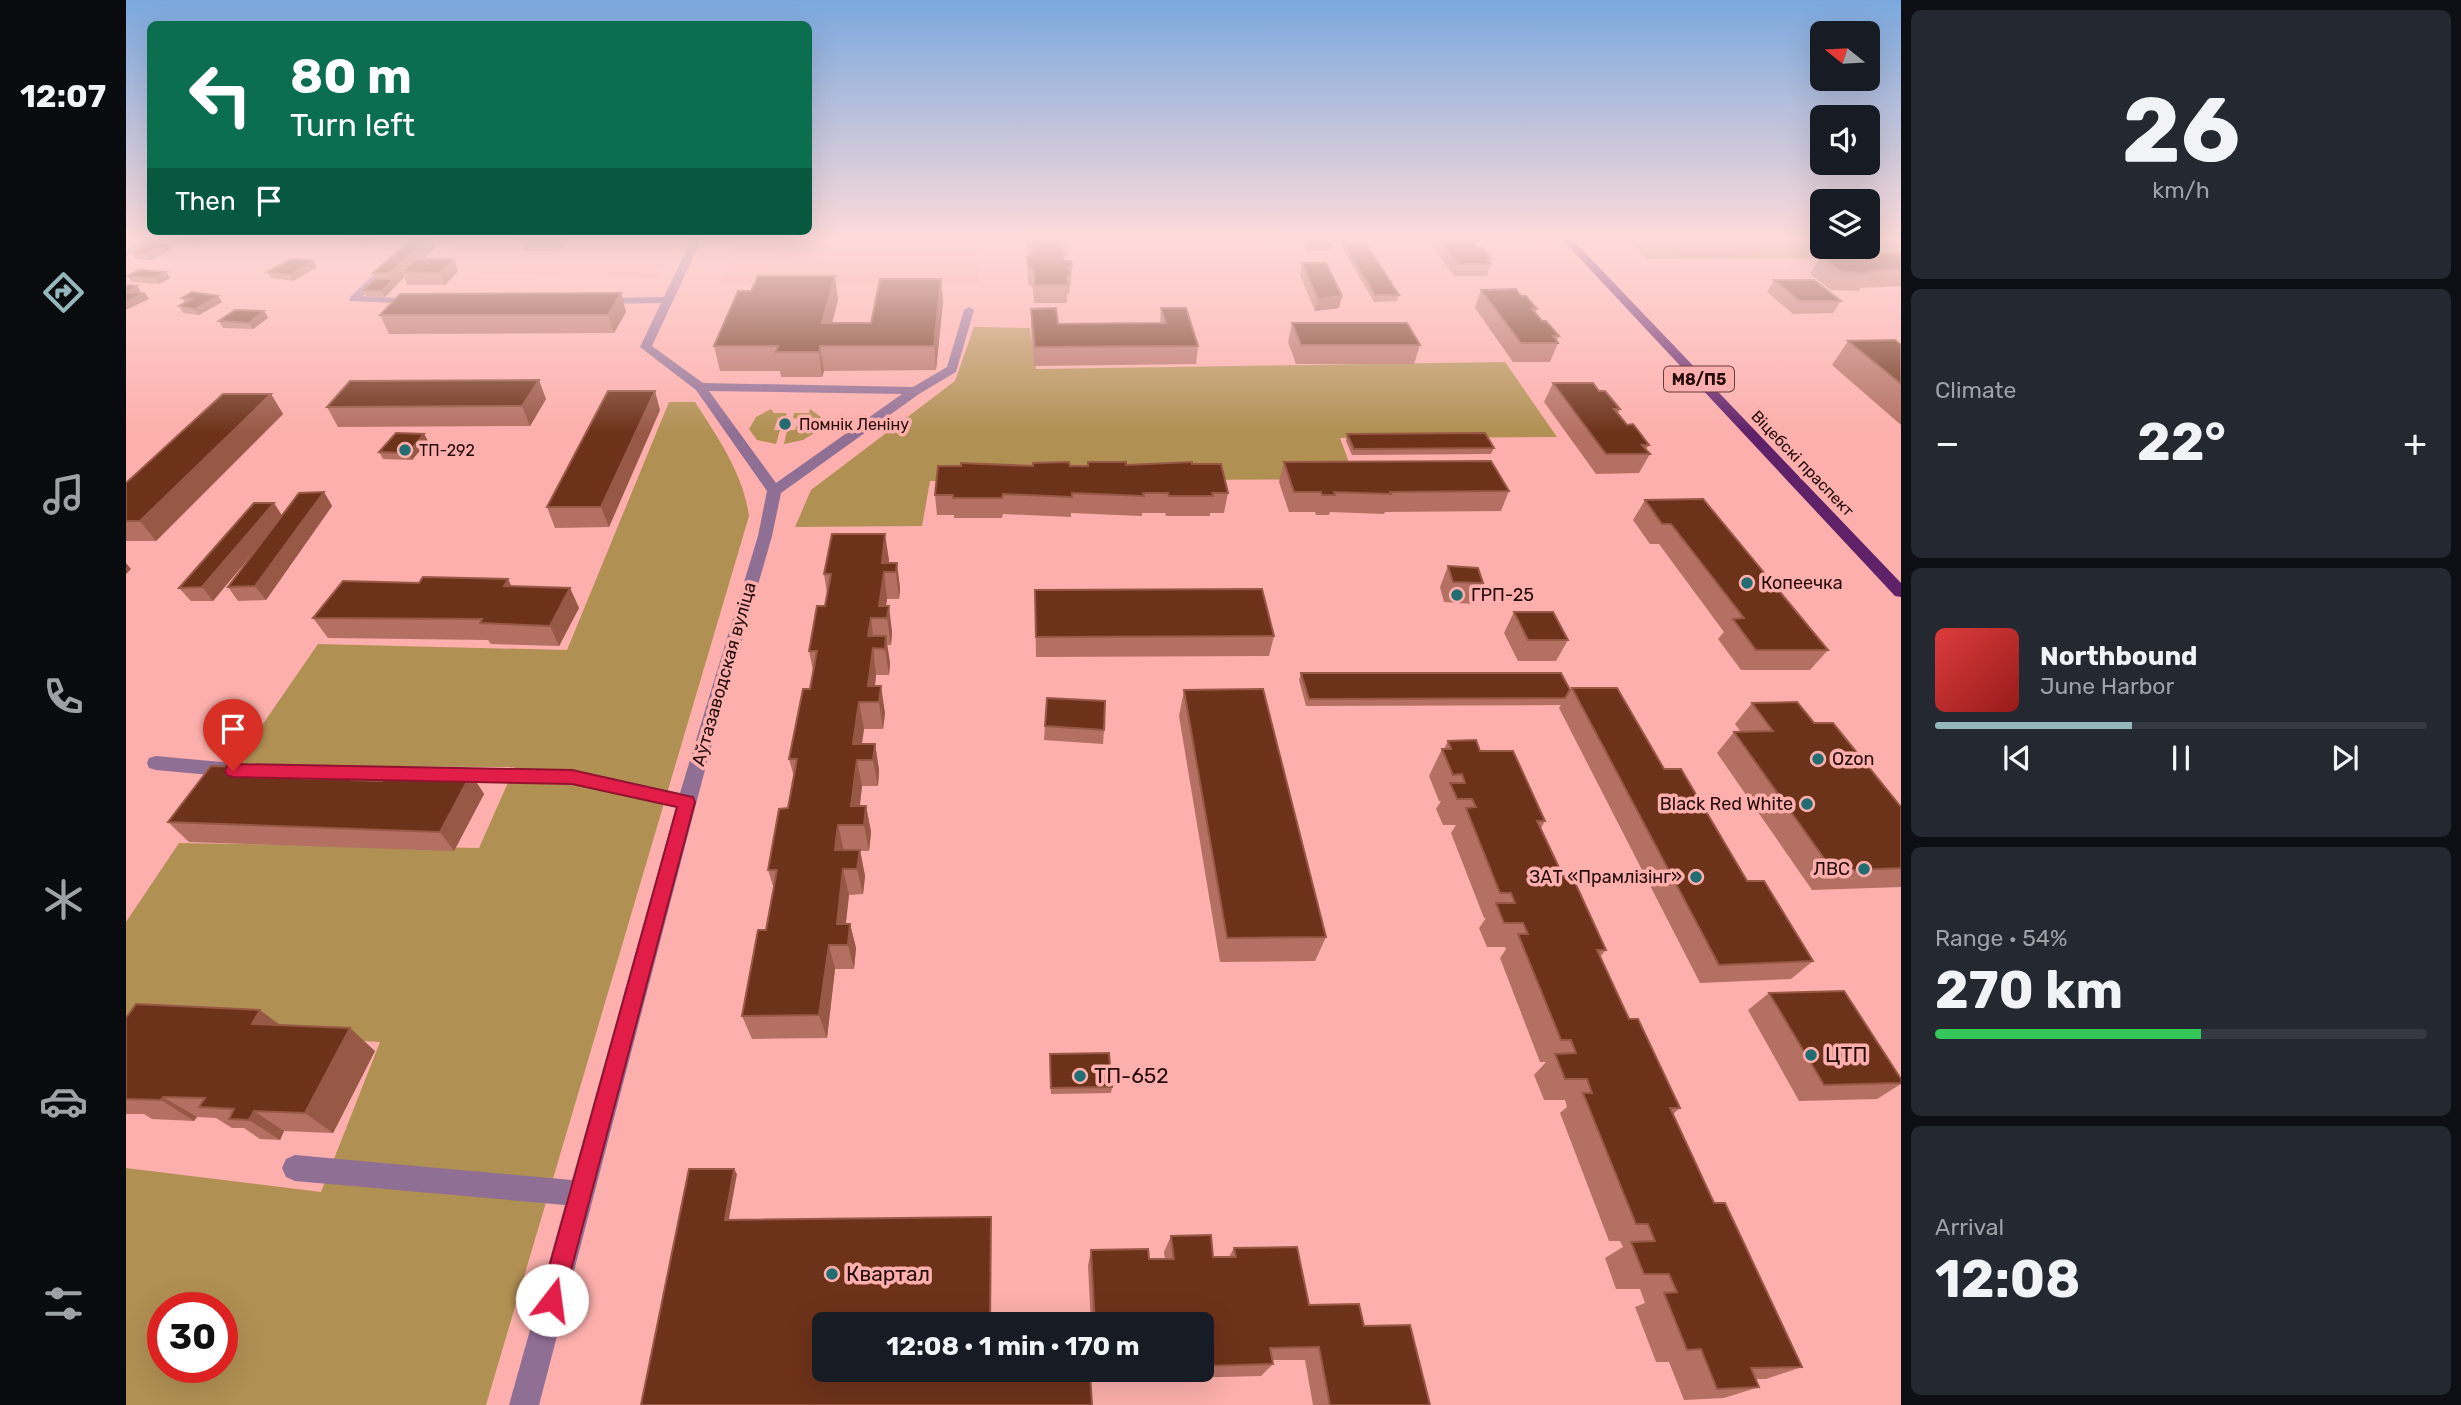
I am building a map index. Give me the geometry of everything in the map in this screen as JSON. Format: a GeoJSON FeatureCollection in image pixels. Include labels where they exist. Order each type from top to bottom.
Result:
{"type":"FeatureCollection","features":[{"type":"Feature","properties":{"kind":"main road","name":"Віцебскі праспект"},"geometry":{"type":"LineString","coordinates":[[1626,302],[1901,592]]}},
{"type":"Feature","properties":{"kind":"street"},"geometry":{"type":"LineString","coordinates":[[415,302],[425,302]]}},
{"type":"Feature","properties":{"kind":"street"},"geometry":{"type":"LineString","coordinates":[[666,302],[646,347],[700,387],[774,491],[915,391],[952,369],[969,310]]}},
{"type":"Feature","properties":{"kind":"street"},"geometry":{"type":"LineString","coordinates":[[700,387],[915,391]]}},
{"type":"Feature","properties":{"kind":"street","name":"Аўтазаводская вуліца"},"geometry":{"type":"LineString","coordinates":[[524,1405],[687,802],[765,536],[774,491]]}},
{"type":"Feature","properties":{"kind":"street"},"geometry":{"type":"LineString","coordinates":[[156,763],[254,771],[572,777],[687,802]]}},
{"type":"Feature","properties":{"kind":"street"},"geometry":{"type":"LineString","coordinates":[[295,1168],[581,1194]]}},
{"type":"Feature","properties":{"kind":"shaded area"},"geometry":{"type":"Polygon","coordinates":[[[974,327],[1030,328],[1036,369],[1505,362],[1557,437],[1340,438],[1355,479],[930,481],[922,526],[795,527],[811,490],[955,381],[974,327]]]}},
{"type":"Feature","properties":{"kind":"shaded area"},"geometry":{"type":"Polygon","coordinates":[[[669,402],[695,402],[721,443],[741,485],[749,516],[486,1405],[126,1405],[126,1168],[321,1192],[380,1042],[126,1028],[126,922],[179,843],[479,848],[515,767],[234,766],[318,644],[567,650],[669,402]]]}},
{"type":"Feature","properties":{"kind":"shaded area"},"geometry":{"type":"Polygon","coordinates":[[[771,409],[774,413],[787,413],[785,417],[778,418],[774,430],[780,430],[776,444],[757,440],[749,429],[756,417],[771,409]]]}},
{"type":"Feature","properties":{"kind":"shaded area"},"geometry":{"type":"Polygon","coordinates":[[[810,409],[821,417],[819,430],[803,440],[784,444],[787,430],[795,430],[799,419],[793,418],[794,413],[809,413],[810,409]]]}},
{"type":"Feature","properties":{"kind":"building"},"geometry":{"type":"Polygon","coordinates":[[[187,302],[208,302],[195,309],[179,306],[187,302]]]}},
{"type":"Feature","properties":{"kind":"building"},"geometry":{"type":"Polygon","coordinates":[[[393,302],[616,302],[608,315],[380,315],[393,302]]]}},
{"type":"Feature","properties":{"kind":"building"},"geometry":{"type":"Polygon","coordinates":[[[733,302],[828,302],[822,323],[871,323],[875,302],[939,302],[934,346],[820,346],[819,352],[776,352],[778,346],[714,346],[733,302]]]}},
{"type":"Feature","properties":{"kind":"building"},"geometry":{"type":"Polygon","coordinates":[[[1490,302],[1531,302],[1537,309],[1532,309],[1559,336],[1553,336],[1558,343],[1521,343],[1490,302]]]}},
{"type":"Feature","properties":{"kind":"building"},"geometry":{"type":"Polygon","coordinates":[[[1056,308],[1058,324],[1166,323],[1161,308],[1186,308],[1198,346],[1035,347],[1031,309],[1056,308]]]}},
{"type":"Feature","properties":{"kind":"building"},"geometry":{"type":"Polygon","coordinates":[[[235,310],[264,311],[249,323],[219,321],[235,310]]]}},
{"type":"Feature","properties":{"kind":"building"},"geometry":{"type":"Polygon","coordinates":[[[1292,323],[1407,323],[1420,345],[1301,345],[1292,323]]]}},
{"type":"Feature","properties":{"kind":"building"},"geometry":{"type":"Polygon","coordinates":[[[1895,340],[1901,345],[1901,384],[1848,341],[1895,340]]]}},
{"type":"Feature","properties":{"kind":"building"},"geometry":{"type":"Polygon","coordinates":[[[539,380],[522,406],[327,407],[350,381],[539,380]]]}},
{"type":"Feature","properties":{"kind":"building"},"geometry":{"type":"Polygon","coordinates":[[[1553,383],[1593,383],[1599,391],[1605,391],[1620,409],[1614,409],[1627,425],[1633,424],[1649,445],[1642,445],[1650,454],[1606,454],[1553,383]]]}},
{"type":"Feature","properties":{"kind":"building"},"geometry":{"type":"Polygon","coordinates":[[[608,391],[655,391],[601,507],[547,507],[608,391]]]}},
{"type":"Feature","properties":{"kind":"building"},"geometry":{"type":"Polygon","coordinates":[[[223,394],[271,394],[140,521],[126,521],[126,483],[223,394]]]}},
{"type":"Feature","properties":{"kind":"building"},"geometry":{"type":"Polygon","coordinates":[[[396,433],[424,434],[408,453],[379,452],[396,433]]]}},
{"type":"Feature","properties":{"kind":"building"},"geometry":{"type":"Polygon","coordinates":[[[1485,433],[1494,448],[1354,449],[1347,434],[1485,433]]]}},
{"type":"Feature","properties":{"kind":"building"},"geometry":{"type":"Polygon","coordinates":[[[1491,461],[1509,491],[1390,492],[1391,494],[1334,492],[1335,495],[1294,492],[1284,462],[1491,461]]]}},
{"type":"Feature","properties":{"kind":"building"},"geometry":{"type":"Polygon","coordinates":[[[1069,462],[1070,466],[1088,466],[1088,462],[1126,462],[1126,465],[1192,462],[1221,464],[1228,493],[1212,493],[1213,496],[1169,496],[1168,493],[1143,493],[1144,496],[1072,493],[1072,497],[1003,494],[1002,498],[953,498],[953,495],[935,495],[938,466],[961,466],[961,463],[1033,466],[1033,463],[1069,462]]]}},
{"type":"Feature","properties":{"kind":"building"},"geometry":{"type":"Polygon","coordinates":[[[324,492],[255,586],[228,587],[299,493],[324,492]]]}},
{"type":"Feature","properties":{"kind":"building"},"geometry":{"type":"Polygon","coordinates":[[[1703,499],[1828,650],[1756,650],[1733,619],[1744,618],[1671,524],[1662,524],[1645,500],[1703,499]]]}},
{"type":"Feature","properties":{"kind":"building"},"geometry":{"type":"Polygon","coordinates":[[[254,503],[274,503],[202,587],[179,588],[254,503]]]}},
{"type":"Feature","properties":{"kind":"building"},"geometry":{"type":"Polygon","coordinates":[[[832,534],[885,534],[882,563],[897,563],[896,572],[884,572],[879,606],[889,606],[887,618],[871,618],[868,636],[886,636],[885,649],[873,648],[868,686],[881,686],[879,702],[859,702],[853,744],[875,744],[873,760],[857,760],[851,806],[866,806],[864,825],[838,825],[835,850],[860,850],[857,869],[843,869],[837,924],[850,924],[848,945],[829,945],[819,1015],[742,1016],[758,930],[766,930],[777,870],[768,870],[779,809],[788,808],[797,759],[789,759],[803,689],[810,689],[817,651],[809,651],[817,606],[825,606],[831,574],[824,574],[832,534]]]}},
{"type":"Feature","properties":{"kind":"building"},"geometry":{"type":"Polygon","coordinates":[[[1448,566],[1478,568],[1483,583],[1453,582],[1448,566]]]}},
{"type":"Feature","properties":{"kind":"building"},"geometry":{"type":"Polygon","coordinates":[[[423,577],[508,579],[504,586],[570,588],[550,626],[480,623],[482,619],[313,618],[343,581],[419,583],[423,577]]]}},
{"type":"Feature","properties":{"kind":"building"},"geometry":{"type":"Polygon","coordinates":[[[1262,589],[1274,636],[1036,637],[1035,590],[1262,589]]]}},
{"type":"Feature","properties":{"kind":"building"},"geometry":{"type":"Polygon","coordinates":[[[1514,612],[1553,612],[1568,640],[1528,640],[1514,612]]]}},
{"type":"Feature","properties":{"kind":"building"},"geometry":{"type":"Polygon","coordinates":[[[1301,673],[1561,673],[1570,690],[1565,698],[1309,699],[1301,673]]]}},
{"type":"Feature","properties":{"kind":"building"},"geometry":{"type":"Polygon","coordinates":[[[1572,688],[1617,688],[1664,769],[1681,769],[1747,881],[1764,881],[1813,961],[1719,965],[1572,688]]]}},
{"type":"Feature","properties":{"kind":"building"},"geometry":{"type":"Polygon","coordinates":[[[1263,689],[1326,937],[1227,938],[1184,690],[1263,689]]]}},
{"type":"Feature","properties":{"kind":"building"},"geometry":{"type":"Polygon","coordinates":[[[1047,698],[1105,701],[1104,730],[1045,726],[1047,698]]]}},
{"type":"Feature","properties":{"kind":"building","name":"Black Red White"},"geometry":{"type":"Polygon","coordinates":[[[1797,702],[1814,723],[1833,723],[1901,807],[1901,868],[1833,871],[1734,732],[1773,731],[1752,703],[1797,702]]]}},
{"type":"Feature","properties":{"kind":"building"},"geometry":{"type":"Polygon","coordinates":[[[1476,740],[1480,751],[1513,751],[1545,821],[1537,821],[1563,876],[1572,876],[1606,950],[1597,950],[1629,1019],[1638,1019],[1680,1108],[1670,1108],[1714,1203],[1725,1203],[1802,1367],[1751,1368],[1759,1387],[1717,1389],[1701,1349],[1687,1350],[1664,1293],[1677,1292],[1669,1274],[1644,1274],[1631,1242],[1655,1241],[1648,1224],[1636,1224],[1583,1093],[1592,1093],[1587,1079],[1565,1079],[1555,1054],[1576,1053],[1571,1040],[1561,1040],[1518,934],[1528,934],[1523,923],[1504,923],[1496,903],[1515,903],[1511,893],[1500,893],[1466,808],[1476,807],[1472,799],[1457,799],[1450,783],[1465,783],[1462,774],[1453,775],[1442,749],[1451,749],[1448,741],[1476,740]]]}},
{"type":"Feature","properties":{"kind":"building"},"geometry":{"type":"Polygon","coordinates":[[[211,766],[298,769],[292,778],[326,779],[328,776],[382,781],[388,771],[471,774],[440,832],[168,822],[211,766]]]}},
{"type":"Feature","properties":{"kind":"building"},"geometry":{"type":"Polygon","coordinates":[[[1844,991],[1901,1079],[1901,1083],[1824,1085],[1769,993],[1844,991]]]}},
{"type":"Feature","properties":{"kind":"building"},"geometry":{"type":"Polygon","coordinates":[[[136,1004],[260,1010],[252,1024],[350,1028],[305,1113],[254,1111],[249,1120],[229,1119],[234,1109],[199,1107],[205,1098],[126,1099],[126,1018],[136,1004]]]}},
{"type":"Feature","properties":{"kind":"building","name":"ТП-652"},"geometry":{"type":"Polygon","coordinates":[[[1109,1053],[1112,1087],[1051,1088],[1050,1054],[1109,1053]]]}},
{"type":"Feature","properties":{"kind":"building","name":"Квартал"},"geometry":{"type":"Polygon","coordinates":[[[689,1169],[734,1169],[725,1220],[991,1217],[990,1312],[812,1312],[812,1382],[1091,1382],[1092,1405],[641,1405],[689,1169]]]}},
{"type":"Feature","properties":{"kind":"building"},"geometry":{"type":"Polygon","coordinates":[[[1211,1235],[1213,1257],[1236,1257],[1234,1248],[1297,1247],[1309,1305],[1359,1304],[1364,1326],[1410,1325],[1430,1405],[1330,1405],[1319,1347],[1270,1348],[1273,1364],[1214,1366],[1214,1312],[1094,1312],[1091,1250],[1148,1249],[1149,1259],[1174,1259],[1171,1236],[1211,1235]]]}},
{"type":"Feature","properties":{"kind":"place","name":"Помнік Леніну"},"geometry":{"type":"Point","coordinates":[785,424]}},
{"type":"Feature","properties":{"kind":"place","name":"ТП-292"},"geometry":{"type":"Point","coordinates":[405,450]}},
{"type":"Feature","properties":{"kind":"place","name":"Копеечка"},"geometry":{"type":"Point","coordinates":[1747,583]}},
{"type":"Feature","properties":{"kind":"place","name":"ГРП-25"},"geometry":{"type":"Point","coordinates":[1457,595]}},
{"type":"Feature","properties":{"kind":"place","name":"Ozon"},"geometry":{"type":"Point","coordinates":[1818,759]}},
{"type":"Feature","properties":{"kind":"place","name":"Black Red White"},"geometry":{"type":"Point","coordinates":[1807,804]}},
{"type":"Feature","properties":{"kind":"place","name":"ЛВС"},"geometry":{"type":"Point","coordinates":[1864,869]}},
{"type":"Feature","properties":{"kind":"place","name":"ЗАТ «Прамлізінг»"},"geometry":{"type":"Point","coordinates":[1696,877]}},
{"type":"Feature","properties":{"kind":"place","name":"ЦТП"},"geometry":{"type":"Point","coordinates":[1811,1055]}},
{"type":"Feature","properties":{"kind":"place","name":"ТП-652"},"geometry":{"type":"Point","coordinates":[1080,1076]}},
{"type":"Feature","properties":{"kind":"place","name":"Квартал"},"geometry":{"type":"Point","coordinates":[832,1274]}},
{"type":"Feature","properties":{"kind":"route"},"geometry":{"type":"LineString","coordinates":[[233,771],[572,777],[687,802],[552,1300]]}}]}
